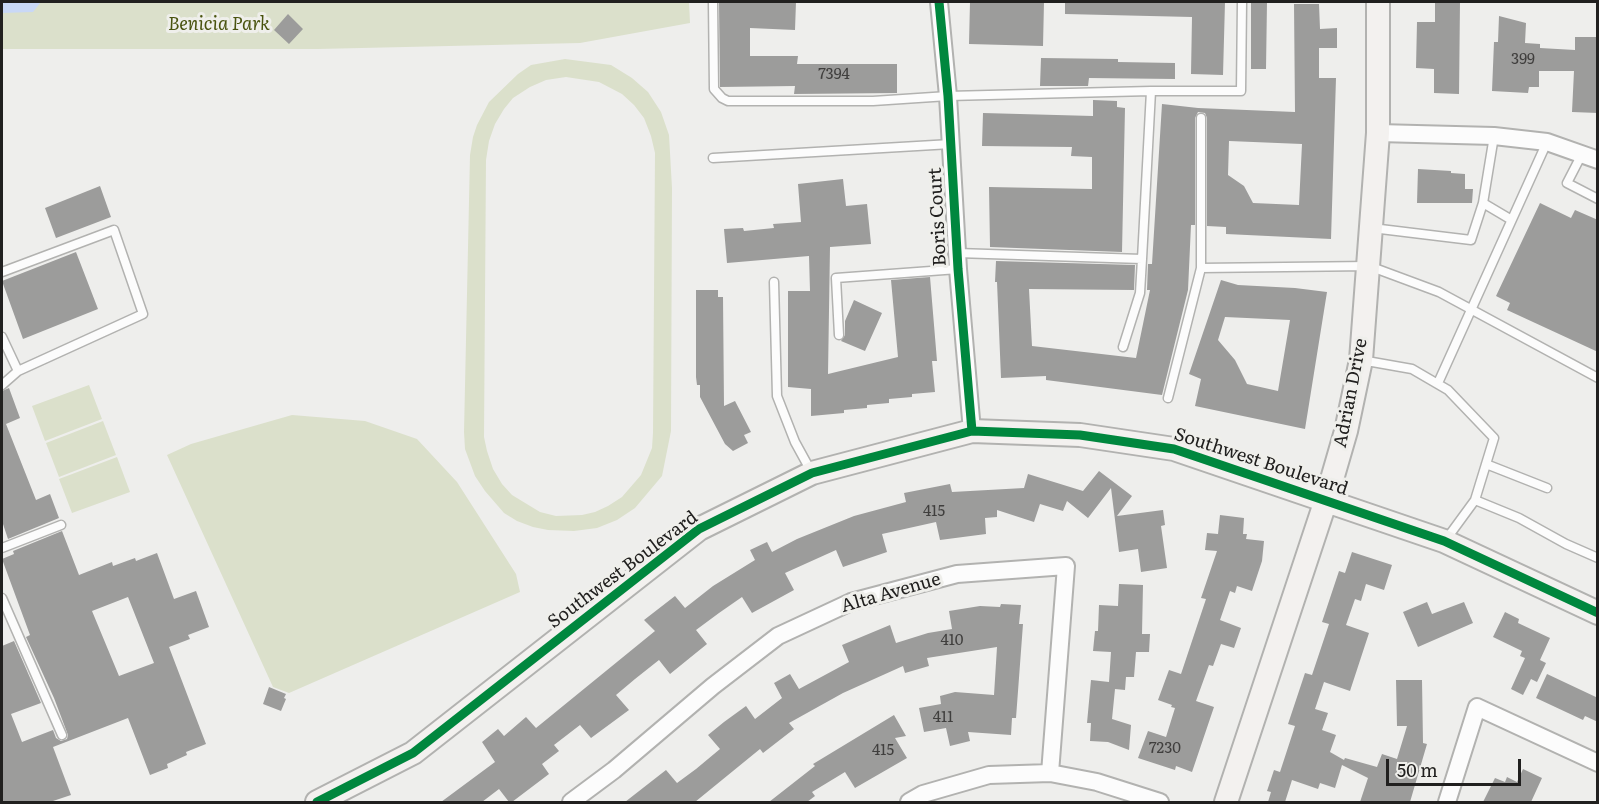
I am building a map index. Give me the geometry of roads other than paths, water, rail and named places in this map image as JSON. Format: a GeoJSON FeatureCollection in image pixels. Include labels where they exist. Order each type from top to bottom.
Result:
{"type":"FeatureCollection","features":[{"type":"Feature","properties":{"kind":"street","name":"Boris Court"},"geometry":{"type":"LineString","coordinates":[[939,2],[948,96],[957,261],[972,431]]}},
{"type":"Feature","properties":{"kind":"street","name":"Adrian Drive"},"geometry":{"type":"LineString","coordinates":[[1226,802],[1326,500],[1346,431],[1361,360],[1378,133],[1378,2]]}},
{"type":"Feature","properties":{"kind":"street"},"geometry":{"type":"LineString","coordinates":[[1378,133],[1494,136],[1547,141],[1590,157]]}},
{"type":"Feature","properties":{"kind":"street","name":"Southwest Boulevard"},"geometry":{"type":"LineString","coordinates":[[317,802],[413,753],[699,529],[812,473],[972,431],[1080,435],[1174,449],[1444,541],[1597,611]]}},
{"type":"Feature","properties":{"kind":"street","name":"Alta Avenue"},"geometry":{"type":"LineString","coordinates":[[571,802],[614,770],[713,686],[778,636],[788,631],[851,602],[957,574],[1066,566],[1050,774]]}},
{"type":"Feature","properties":{"kind":"street"},"geometry":{"type":"LineString","coordinates":[[1447,802],[1478,707],[1598,764]]}},
{"type":"Feature","properties":{"kind":"street"},"geometry":{"type":"LineString","coordinates":[[909,802],[923,794],[989,775],[1050,774],[1097,782],[1160,802]]}},
{"type":"Feature","properties":{"kind":"lane"},"geometry":{"type":"LineString","coordinates":[[713,2],[714,89],[728,101],[873,101],[948,96],[1241,91],[1242,2]]}},
{"type":"Feature","properties":{"kind":"lane"},"geometry":{"type":"LineString","coordinates":[[1123,347],[1140,293],[1151,91]]}},
{"type":"Feature","properties":{"kind":"lane"},"geometry":{"type":"LineString","coordinates":[[1168,398],[1200,268],[1201,118]]}},
{"type":"Feature","properties":{"kind":"lane"},"geometry":{"type":"LineString","coordinates":[[1372,228],[1471,240],[1483,203],[1494,136]]}},
{"type":"Feature","properties":{"kind":"lane"},"geometry":{"type":"LineString","coordinates":[[1438,383],[1547,141]]}},
{"type":"Feature","properties":{"kind":"lane"},"geometry":{"type":"LineString","coordinates":[[713,158],[951,144]]}},
{"type":"Feature","properties":{"kind":"lane"},"geometry":{"type":"LineString","coordinates":[[1590,157],[1567,183],[1598,199]]}},
{"type":"Feature","properties":{"kind":"lane"},"geometry":{"type":"LineString","coordinates":[[1483,203],[1510,219]]}},
{"type":"Feature","properties":{"kind":"lane"},"geometry":{"type":"LineString","coordinates":[[2,272],[114,230],[143,314],[18,371],[2,385]]}},
{"type":"Feature","properties":{"kind":"lane"},"geometry":{"type":"LineString","coordinates":[[839,335],[836,278],[957,261],[1142,259]]}},
{"type":"Feature","properties":{"kind":"lane"},"geometry":{"type":"LineString","coordinates":[[1200,268],[1369,266],[1439,292],[1598,378]]}},
{"type":"Feature","properties":{"kind":"lane"},"geometry":{"type":"LineString","coordinates":[[774,282],[777,396],[795,442],[812,473]]}},
{"type":"Feature","properties":{"kind":"lane"},"geometry":{"type":"LineString","coordinates":[[2,337],[18,371]]}},
{"type":"Feature","properties":{"kind":"lane"},"geometry":{"type":"LineString","coordinates":[[1361,360],[1412,369],[1438,383],[1448,390],[1494,438],[1475,500],[1444,541]]}},
{"type":"Feature","properties":{"kind":"lane"},"geometry":{"type":"LineString","coordinates":[[1486,464],[1547,488]]}},
{"type":"Feature","properties":{"kind":"lane"},"geometry":{"type":"LineString","coordinates":[[1475,500],[1519,518],[1566,544],[1598,558]]}},
{"type":"Feature","properties":{"kind":"lane"},"geometry":{"type":"LineString","coordinates":[[2,548],[61,525]]}},
{"type":"Feature","properties":{"kind":"lane"},"geometry":{"type":"LineString","coordinates":[[2,598],[62,735]]}},
{"type":"Feature","properties":{"kind":"water"},"geometry":{"type":"Polygon","coordinates":[[[2,2],[41,2],[33,12],[2,13],[2,2]]]}},
{"type":"Feature","properties":{"kind":"park label","name":"Benicia Park"},"geometry":{"type":"Point","coordinates":[219,25]}}]}
